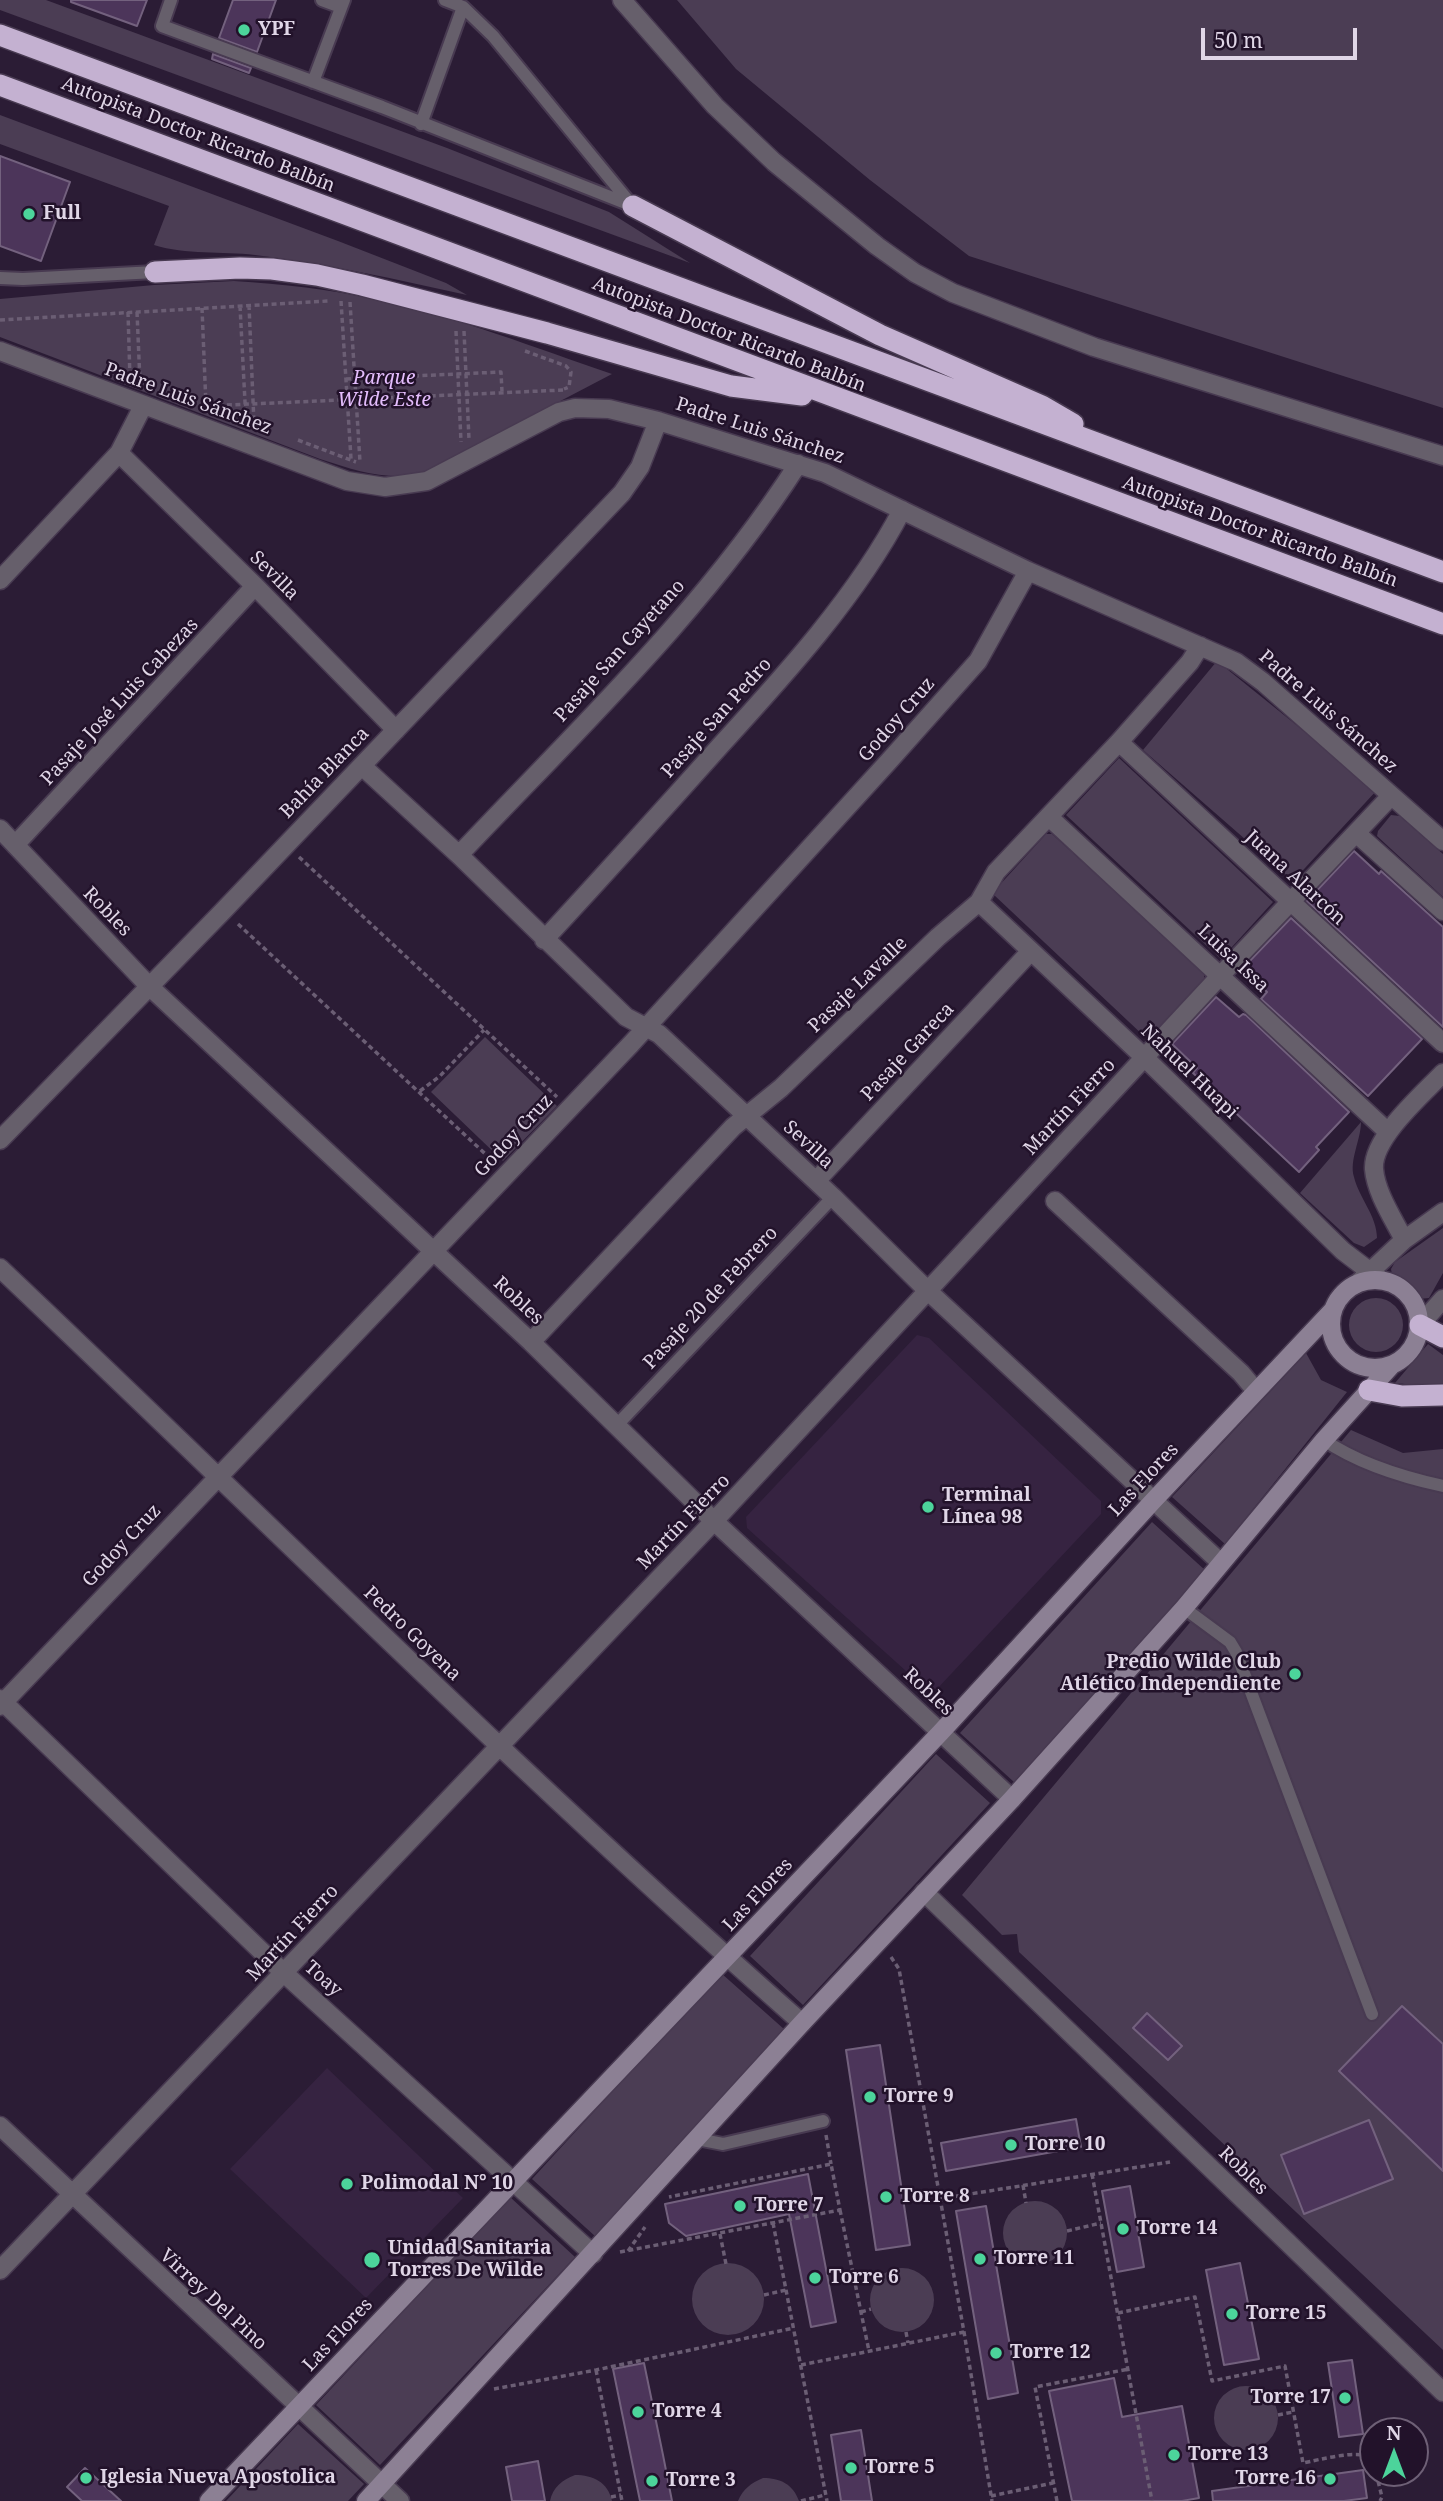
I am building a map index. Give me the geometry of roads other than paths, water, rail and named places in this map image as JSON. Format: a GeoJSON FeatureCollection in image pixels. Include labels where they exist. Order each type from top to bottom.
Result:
{"type":"FeatureCollection","features":[{"type":"Feature","properties":{"kind":"highway","name":"Autopista Doctor Ricardo Balbín"},"geometry":{"type":"LineString","coordinates":[[0,35],[1443,572]]}},
{"type":"Feature","properties":{"kind":"highway","name":"Autopista Doctor Ricardo Balbín"},"geometry":{"type":"LineString","coordinates":[[0,85],[1443,624]]}},
{"type":"Feature","properties":{"kind":"highway"},"geometry":{"type":"LineString","coordinates":[[633,206],[880,335],[1042,406],[1113,449]]}},
{"type":"Feature","properties":{"kind":"highway"},"geometry":{"type":"LineString","coordinates":[[155,272],[240,268],[317,275],[547,333],[731,386],[836,399]]}},
{"type":"Feature","properties":{"kind":"highway"},"geometry":{"type":"LineString","coordinates":[[1420,1325],[1443,1337]]}},
{"type":"Feature","properties":{"kind":"highway"},"geometry":{"type":"LineString","coordinates":[[1369,1390],[1402,1396],[1443,1395]]}},
{"type":"Feature","properties":{"kind":"street"},"geometry":{"type":"LineString","coordinates":[[622,0],[715,106],[774,162],[877,246],[915,273],[953,293],[1094,347],[1443,456]]}},
{"type":"Feature","properties":{"kind":"street","name":"Padre Luis Sánchez"},"geometry":{"type":"LineString","coordinates":[[0,351],[348,481],[385,487],[406,485],[441,475],[543,419],[575,408],[609,409],[658,421],[798,464],[849,483],[1028,571],[1236,662],[1252,672],[1443,841]]}},
{"type":"Feature","properties":{"kind":"street"},"geometry":{"type":"LineString","coordinates":[[0,580],[120,453],[143,406]]}},
{"type":"Feature","properties":{"kind":"street","name":"Bahía Blanca"},"geometry":{"type":"LineString","coordinates":[[0,1140],[223,911],[634,479],[658,421]]}},
{"type":"Feature","properties":{"kind":"street","name":"Sevilla"},"geometry":{"type":"LineString","coordinates":[[120,453],[396,730]]}},
{"type":"Feature","properties":{"kind":"street","name":"Pasaje San Cayetano"},"geometry":{"type":"LineString","coordinates":[[459,855],[629,674],[730,561],[771,507],[798,464]]}},
{"type":"Feature","properties":{"kind":"street","name":"Pasaje San Pedro"},"geometry":{"type":"LineString","coordinates":[[544,940],[782,678],[861,576],[891,533],[902,510]]}},
{"type":"Feature","properties":{"kind":"street","name":"Godoy Cruz"},"geometry":{"type":"LineString","coordinates":[[1,1703],[434,1253],[647,1026],[889,761],[978,661],[1028,571]]}},
{"type":"Feature","properties":{"kind":"street","name":"Pasaje José Luis Cabezas"},"geometry":{"type":"LineString","coordinates":[[15,845],[255,586]]}},
{"type":"Feature","properties":{"kind":"street","name":"Pasaje Lavalle"},"geometry":{"type":"LineString","coordinates":[[531,1342],[733,1127],[781,1088],[938,937],[979,902],[996,872],[1119,742],[1190,662],[1200,646]]}},
{"type":"Feature","properties":{"kind":"street","name":"Juana Alarcón"},"geometry":{"type":"LineString","coordinates":[[1119,742],[1443,1043]]}},
{"type":"Feature","properties":{"kind":"street","name":"Sevilla"},"geometry":{"type":"LineString","coordinates":[[362,766],[459,855],[626,1017],[659,1034],[1221,1563]]}},
{"type":"Feature","properties":{"kind":"street","name":"Martín Fierro"},"geometry":{"type":"LineString","coordinates":[[0,2270],[714,1521],[1220,976],[1391,796]]}},
{"type":"Feature","properties":{"kind":"street","name":"Luisa Issa"},"geometry":{"type":"LineString","coordinates":[[1049,817],[1388,1132]]}},
{"type":"Feature","properties":{"kind":"street","name":"Robles"},"geometry":{"type":"LineString","coordinates":[[0,829],[149,986],[531,1342],[714,1521],[1012,1798]]}},
{"type":"Feature","properties":{"kind":"street"},"geometry":{"type":"LineString","coordinates":[[1356,833],[1443,911]]}},
{"type":"Feature","properties":{"kind":"street","name":"Nahuel Huapi"},"geometry":{"type":"LineString","coordinates":[[979,902],[1145,1058],[1369,1279]]}},
{"type":"Feature","properties":{"kind":"street","name":"Pasaje Gareca"},"geometry":{"type":"LineString","coordinates":[[816,1181],[1031,951]]}},
{"type":"Feature","properties":{"kind":"street"},"geometry":{"type":"LineString","coordinates":[[1404,1240],[1381,1194],[1374,1168],[1379,1147],[1388,1132],[1443,1073]]}},
{"type":"Feature","properties":{"kind":"street"},"geometry":{"type":"LineString","coordinates":[[1055,1201],[1241,1373],[1256,1391]]}},
{"type":"Feature","properties":{"kind":"street"},"geometry":{"type":"LineString","coordinates":[[1391,1366],[1368,1368],[1345,1358],[1332,1337],[1332,1311],[1337,1300],[1346,1291],[1369,1279],[1404,1240],[1443,1212]]}},
{"type":"Feature","properties":{"kind":"street","name":"Pedro Goyena"},"geometry":{"type":"LineString","coordinates":[[0,1268],[219,1475],[497,1746],[802,2023]]}},
{"type":"Feature","properties":{"kind":"street"},"geometry":{"type":"LineString","coordinates":[[366,2501],[802,2023],[1012,1798],[1184,1608],[1324,1440],[1391,1366],[1412,1349],[1420,1325],[1412,1300],[1394,1284],[1369,1279]]}},
{"type":"Feature","properties":{"kind":"street"},"geometry":{"type":"LineString","coordinates":[[1420,1325],[1443,1299]]}},
{"type":"Feature","properties":{"kind":"street","name":"Las Flores"},"geometry":{"type":"LineString","coordinates":[[209,2501],[728,1958],[1332,1311]]}},
{"type":"Feature","properties":{"kind":"street","name":"Toay"},"geometry":{"type":"LineString","coordinates":[[1,1703],[284,1973],[593,2254]]}},
{"type":"Feature","properties":{"kind":"street","name":"Robles"},"geometry":{"type":"LineString","coordinates":[[924,1892],[1443,2392]]}},
{"type":"Feature","properties":{"kind":"street","name":"Virrey Del Pino"},"geometry":{"type":"LineString","coordinates":[[0,2126],[400,2501]]}},
{"type":"Feature","properties":{"kind":"lane"},"geometry":{"type":"LineString","coordinates":[[171,0],[162,26],[633,206]]}},
{"type":"Feature","properties":{"kind":"lane"},"geometry":{"type":"LineString","coordinates":[[313,82],[342,4],[323,0]]}},
{"type":"Feature","properties":{"kind":"lane"},"geometry":{"type":"LineString","coordinates":[[445,0],[463,6],[493,36],[633,206]]}},
{"type":"Feature","properties":{"kind":"lane"},"geometry":{"type":"LineString","coordinates":[[421,124],[463,6]]}},
{"type":"Feature","properties":{"kind":"lane"},"geometry":{"type":"LineString","coordinates":[[0,278],[155,272]]}},
{"type":"Feature","properties":{"kind":"lane","name":"Pasaje 20 de Febrero"},"geometry":{"type":"LineString","coordinates":[[616,1426],[833,1197]]}},
{"type":"Feature","properties":{"kind":"lane"},"geometry":{"type":"LineString","coordinates":[[1324,1440],[1346,1454],[1416,1480],[1443,1486]]}},
{"type":"Feature","properties":{"kind":"lane"},"geometry":{"type":"LineString","coordinates":[[1184,1608],[1230,1642],[1236,1652],[1372,2014]]}},
{"type":"Feature","properties":{"kind":"lane"},"geometry":{"type":"LineString","coordinates":[[697,2139],[723,2144],[823,2120]]}},
{"type":"Feature","properties":{"kind":"place","name":"YPF"},"geometry":{"type":"Point","coordinates":[244,30]}},
{"type":"Feature","properties":{"kind":"place","name":"Full"},"geometry":{"type":"Point","coordinates":[29,214]}},
{"type":"Feature","properties":{"kind":"place","name":"Terminal Línea 98"},"geometry":{"type":"Point","coordinates":[928,1507]}},
{"type":"Feature","properties":{"kind":"place","name":"Predio Wilde Club Atlético Independiente"},"geometry":{"type":"Point","coordinates":[1295,1674]}},
{"type":"Feature","properties":{"kind":"place","name":"Torre 9"},"geometry":{"type":"Point","coordinates":[870,2097]}},
{"type":"Feature","properties":{"kind":"place","name":"Torre 10"},"geometry":{"type":"Point","coordinates":[1011,2145]}},
{"type":"Feature","properties":{"kind":"place","name":"Polimodal N° 10"},"geometry":{"type":"Point","coordinates":[347,2184]}},
{"type":"Feature","properties":{"kind":"place","name":"Torre 8"},"geometry":{"type":"Point","coordinates":[886,2197]}},
{"type":"Feature","properties":{"kind":"place","name":"Torre 7"},"geometry":{"type":"Point","coordinates":[740,2206]}},
{"type":"Feature","properties":{"kind":"place","name":"Torre 14"},"geometry":{"type":"Point","coordinates":[1123,2229]}},
{"type":"Feature","properties":{"kind":"place","name":"Torre 11"},"geometry":{"type":"Point","coordinates":[980,2259]}},
{"type":"Feature","properties":{"kind":"place","name":"Unidad Sanitaria Torres De Wilde"},"geometry":{"type":"Point","coordinates":[372,2260]}},
{"type":"Feature","properties":{"kind":"place","name":"Torre 6"},"geometry":{"type":"Point","coordinates":[815,2278]}},
{"type":"Feature","properties":{"kind":"place","name":"Torre 15"},"geometry":{"type":"Point","coordinates":[1232,2314]}},
{"type":"Feature","properties":{"kind":"place","name":"Torre 12"},"geometry":{"type":"Point","coordinates":[996,2353]}},
{"type":"Feature","properties":{"kind":"place","name":"Torre 17"},"geometry":{"type":"Point","coordinates":[1345,2398]}},
{"type":"Feature","properties":{"kind":"place","name":"Torre 4"},"geometry":{"type":"Point","coordinates":[638,2412]}},
{"type":"Feature","properties":{"kind":"place","name":"Torre 13"},"geometry":{"type":"Point","coordinates":[1174,2455]}},
{"type":"Feature","properties":{"kind":"place","name":"Torre 5"},"geometry":{"type":"Point","coordinates":[851,2468]}},
{"type":"Feature","properties":{"kind":"place","name":"Iglesia Nueva Apostolica"},"geometry":{"type":"Point","coordinates":[86,2478]}},
{"type":"Feature","properties":{"kind":"place","name":"Torre 16"},"geometry":{"type":"Point","coordinates":[1330,2479]}},
{"type":"Feature","properties":{"kind":"place","name":"Torre 3"},"geometry":{"type":"Point","coordinates":[652,2481]}},
{"type":"Feature","properties":{"kind":"park label","name":"Parque Wilde Este"},"geometry":{"type":"Point","coordinates":[384,390]}}]}
